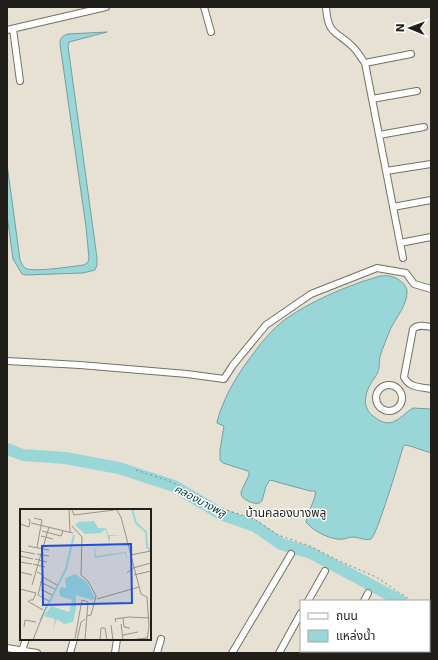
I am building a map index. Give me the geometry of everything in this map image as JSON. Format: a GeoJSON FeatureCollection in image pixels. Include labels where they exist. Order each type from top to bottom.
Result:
{"type":"FeatureCollection","features":[{"type":"Feature","properties":{"kind":"street"},"geometry":{"type":"LineString","coordinates":[[20,81],[10,30],[81,10],[106,7]]}},
{"type":"Feature","properties":{"kind":"street"},"geometry":{"type":"LineString","coordinates":[[204,7],[211,32]]}},
{"type":"Feature","properties":{"kind":"street"},"geometry":{"type":"LineString","coordinates":[[326,7],[327,19],[332,31],[354,48],[364,63],[403,258]]}},
{"type":"Feature","properties":{"kind":"street"},"geometry":{"type":"LineString","coordinates":[[364,63],[411,54]]}},
{"type":"Feature","properties":{"kind":"street"},"geometry":{"type":"LineString","coordinates":[[372,99],[417,91]]}},
{"type":"Feature","properties":{"kind":"street"},"geometry":{"type":"LineString","coordinates":[[379,135],[424,127]]}},
{"type":"Feature","properties":{"kind":"street"},"geometry":{"type":"LineString","coordinates":[[386,171],[431,164]]}},
{"type":"Feature","properties":{"kind":"street"},"geometry":{"type":"LineString","coordinates":[[393,207],[431,200]]}},
{"type":"Feature","properties":{"kind":"street"},"geometry":{"type":"LineString","coordinates":[[400,243],[431,237]]}},
{"type":"Feature","properties":{"kind":"street"},"geometry":{"type":"LineString","coordinates":[[7,361],[187,374],[224,379],[233,365],[266,325],[311,294],[377,268],[406,272],[414,284],[431,289]]}},
{"type":"Feature","properties":{"kind":"street"},"geometry":{"type":"LineString","coordinates":[[431,327],[416,326],[413,329],[404,377],[409,384],[413,386],[431,389]]}},
{"type":"Feature","properties":{"kind":"street"},"geometry":{"type":"LineString","coordinates":[[398,388],[406,380]]}},
{"type":"Feature","properties":{"kind":"street"},"geometry":{"type":"LineString","coordinates":[[391,385],[398,388],[402,398],[397,408],[394,410],[387,410],[380,407],[376,398],[381,388],[391,385]]}},
{"type":"Feature","properties":{"kind":"street"},"geometry":{"type":"LineString","coordinates":[[232,653],[290,554]]}},
{"type":"Feature","properties":{"kind":"street"},"geometry":{"type":"LineString","coordinates":[[309,600],[325,571]]}},
{"type":"Feature","properties":{"kind":"street"},"geometry":{"type":"LineString","coordinates":[[364,600],[368,593]]}},
{"type":"Feature","properties":{"kind":"street"},"geometry":{"type":"LineString","coordinates":[[279,653],[300,616]]}},
{"type":"Feature","properties":{"kind":"street"},"geometry":{"type":"LineString","coordinates":[[157,653],[161,639]]}},
{"type":"Feature","properties":{"kind":"street"},"geometry":{"type":"LineString","coordinates":[[22,652],[26,640]]}},
{"type":"Feature","properties":{"kind":"street"},"geometry":{"type":"LineString","coordinates":[[70,653],[74,640]]}},
{"type":"Feature","properties":{"kind":"street"},"geometry":{"type":"LineString","coordinates":[[115,653],[117,640]]}},
{"type":"Feature","properties":{"kind":"street"},"geometry":{"type":"LineString","coordinates":[[7,648],[22,652],[37,653]]}},
{"type":"Feature","properties":{"kind":"path"},"geometry":{"type":"LineString","coordinates":[[136,470],[169,481],[220,508],[254,519],[278,535],[310,546],[376,577],[410,600]]}},
{"type":"Feature","properties":{"kind":"water"},"geometry":{"type":"Polygon","coordinates":[[[107,32],[69,42],[68,46],[97,265],[95,270],[83,273],[22,274],[13,259],[7,215],[7,164],[20,260],[23,266],[29,269],[44,270],[84,265],[88,262],[89,258],[86,227],[60,42],[64,36],[68,34],[107,32]]]}},
{"type":"Feature","properties":{"kind":"water"},"geometry":{"type":"Polygon","coordinates":[[[380,276],[390,276],[400,280],[407,289],[407,296],[382,349],[378,372],[367,391],[365,400],[367,408],[372,415],[380,421],[386,423],[396,421],[413,408],[431,409],[431,453],[405,445],[403,447],[383,511],[371,539],[367,540],[350,537],[339,539],[329,537],[318,532],[306,522],[315,496],[316,492],[314,491],[270,480],[266,486],[262,501],[260,503],[251,502],[245,499],[241,493],[249,473],[248,471],[223,463],[220,460],[224,426],[217,422],[228,393],[238,375],[262,342],[279,324],[317,300],[380,276]]]}},
{"type":"Feature","properties":{"kind":"waterway","name":"คลองบางพลู"},"geometry":{"type":"LineString","coordinates":[[7,449],[23,455],[65,458],[119,468],[174,486],[221,514],[255,526],[281,544],[311,553],[399,600]]}},
{"type":"Feature","properties":{"kind":"district","name":"บ้านคลองบางพลู"},"geometry":{"type":"Point","coordinates":[286,513]}}]}
